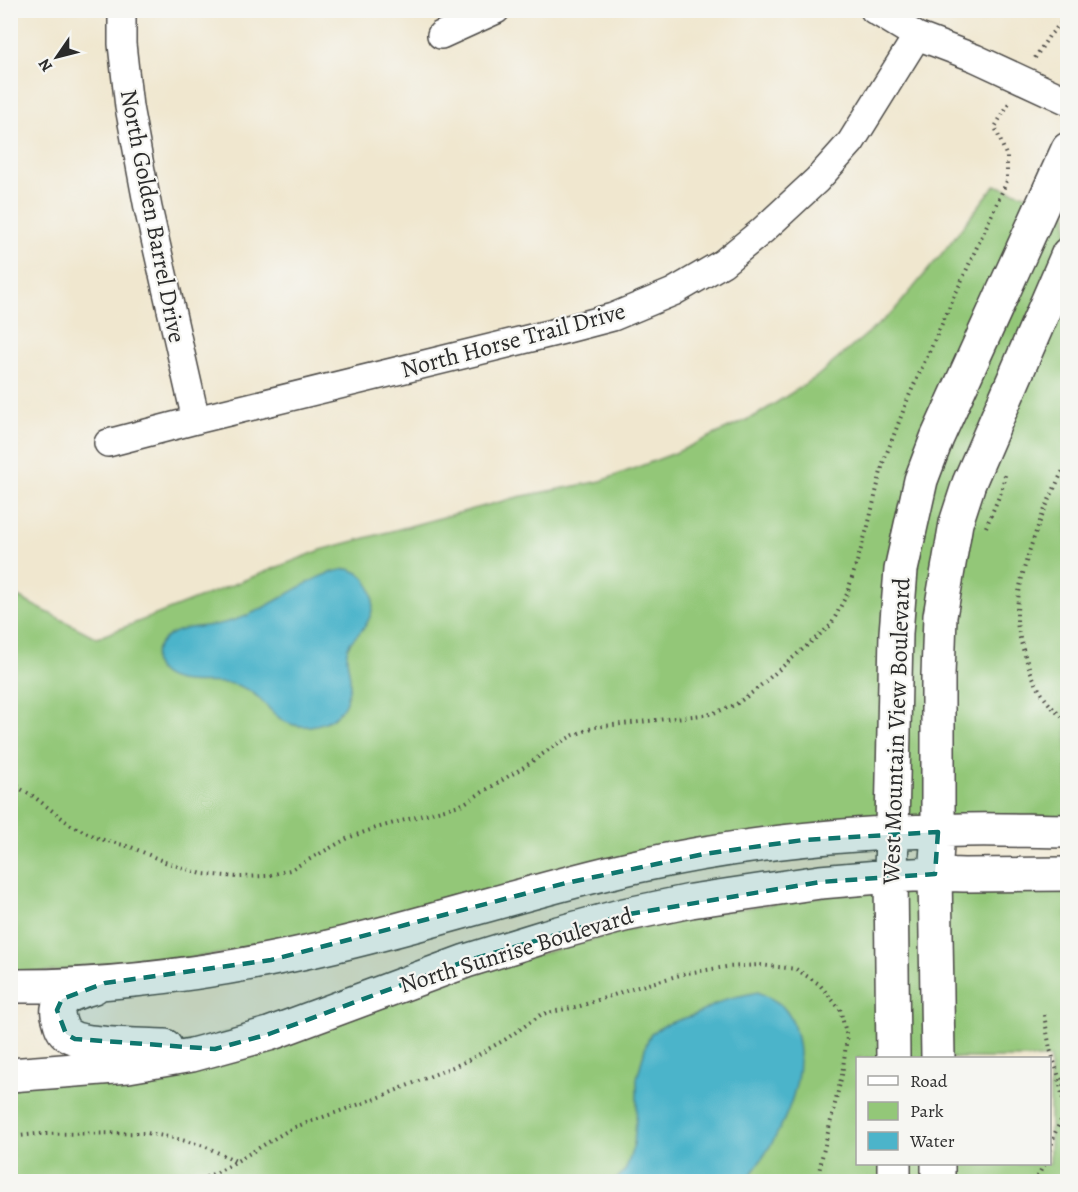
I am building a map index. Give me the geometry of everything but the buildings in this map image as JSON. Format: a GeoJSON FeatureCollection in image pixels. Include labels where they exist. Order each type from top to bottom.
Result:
{"type":"FeatureCollection","features":[{"type":"Feature","properties":{"kind":"street","name":"North Golden Barrel Drive"},"geometry":{"type":"LineString","coordinates":[[122,10],[122,44],[129,107],[148,208],[196,420]]}},
{"type":"Feature","properties":{"kind":"street"},"geometry":{"type":"LineString","coordinates":[[441,35],[496,10]]}},
{"type":"Feature","properties":{"kind":"street"},"geometry":{"type":"LineString","coordinates":[[874,10],[917,36],[975,58],[1068,101]]}},
{"type":"Feature","properties":{"kind":"street","name":"North Horse Trail Drive"},"geometry":{"type":"LineString","coordinates":[[108,443],[560,332],[613,317],[673,292],[723,263],[762,231],[817,180],[851,142],[917,36]]}},
{"type":"Feature","properties":{"kind":"street","name":"West Mountain View Boulevard"},"geometry":{"type":"LineString","coordinates":[[893,1057],[891,876],[896,642],[901,570],[921,480],[990,319],[1068,149]]}},
{"type":"Feature","properties":{"kind":"street","name":"West Mountain View Boulevard"},"geometry":{"type":"LineString","coordinates":[[938,1057],[935,874],[938,831],[937,699],[940,616],[956,523],[974,473],[1068,254]]}},
{"type":"Feature","properties":{"kind":"street","name":"North Sunrise Boulevard"},"geometry":{"type":"LineString","coordinates":[[10,986],[49,987],[105,983],[213,971],[342,944],[566,883],[646,864],[704,854],[804,840],[892,832],[1068,831]]}},
{"type":"Feature","properties":{"kind":"street","name":"North Sunrise Boulevard"},"geometry":{"type":"LineString","coordinates":[[10,1075],[128,1066],[192,1055],[269,1034],[466,961],[547,936],[624,915],[691,901],[809,884],[891,876],[1068,874]]}},
{"type":"Feature","properties":{"kind":"street"},"geometry":{"type":"LineString","coordinates":[[105,983],[62,999],[57,1010],[60,1025],[66,1034],[75,1039],[88,1041],[215,1049]]}},
{"type":"Feature","properties":{"kind":"street"},"geometry":{"type":"LineString","coordinates":[[894,1165],[894,1182]]}},
{"type":"Feature","properties":{"kind":"street"},"geometry":{"type":"LineString","coordinates":[[938,1165],[938,1182]]}},
{"type":"Feature","properties":{"kind":"path"},"geometry":{"type":"LineString","coordinates":[[10,776],[19,788],[71,825],[100,839],[131,847],[201,874],[239,877],[267,876],[290,870],[350,837],[463,804],[557,744],[595,727],[711,714],[735,705],[831,625],[847,594],[868,526],[883,463],[894,434],[932,344],[1007,181],[1007,157],[996,127],[1049,36],[1061,23],[1068,25]]}},
{"type":"Feature","properties":{"kind":"path"},"geometry":{"type":"LineString","coordinates":[[1068,461],[1048,503],[1023,573],[1017,618],[1020,638],[1032,676],[1053,710],[1068,722]]}},
{"type":"Feature","properties":{"kind":"path"},"geometry":{"type":"LineString","coordinates":[[981,536],[1001,492],[1006,470]]}},
{"type":"Feature","properties":{"kind":"path"},"geometry":{"type":"LineString","coordinates":[[10,788],[19,788]]}},
{"type":"Feature","properties":{"kind":"path"},"geometry":{"type":"LineString","coordinates":[[195,1182],[237,1162],[292,1128],[380,1097],[467,1061],[506,1039],[542,1014],[580,1006],[687,973],[760,965],[796,969],[819,984],[840,1009],[847,1037],[842,1075],[817,1182]]}},
{"type":"Feature","properties":{"kind":"path"},"geometry":{"type":"LineString","coordinates":[[1044,1015],[1066,1113],[1055,1133],[1051,1147]]}},
{"type":"Feature","properties":{"kind":"path"},"geometry":{"type":"LineString","coordinates":[[1059,1077],[1068,1089]]}},
{"type":"Feature","properties":{"kind":"path"},"geometry":{"type":"LineString","coordinates":[[10,1137],[37,1134],[147,1133],[204,1146],[237,1162]]}},
{"type":"Feature","properties":{"kind":"path"},"geometry":{"type":"LineString","coordinates":[[1035,1182],[1044,1165]]}},
{"type":"Feature","properties":{"kind":"highlighted area"},"geometry":{"type":"Polygon","coordinates":[[[938,832],[935,874],[820,882],[624,915],[466,961],[269,1034],[215,1049],[75,1039],[66,1034],[57,1010],[62,999],[105,983],[271,960],[566,883],[704,854],[803,840],[938,832]]]}},
{"type":"Feature","properties":{"kind":"green space"},"geometry":{"type":"Polygon","coordinates":[[[995,185],[1067,209],[1067,817],[989,816],[267,947],[118,969],[11,973],[10,593],[97,638],[321,550],[518,497],[601,481],[675,453],[757,415],[815,378],[894,311],[995,185]]]}},
{"type":"Feature","properties":{"kind":"green space"},"geometry":{"type":"Polygon","coordinates":[[[985,890],[1067,892],[1067,1181],[11,1182],[11,1087],[507,963],[664,920],[838,894],[985,890]]]}},
{"type":"Feature","properties":{"kind":"water"},"geometry":{"type":"Polygon","coordinates":[[[348,569],[359,573],[367,581],[373,605],[368,621],[350,643],[347,652],[350,687],[346,700],[342,709],[328,721],[310,726],[292,724],[279,718],[255,694],[235,684],[181,681],[165,676],[156,667],[155,657],[158,647],[174,632],[232,621],[331,572],[348,569]]]}},
{"type":"Feature","properties":{"kind":"water"},"geometry":{"type":"Polygon","coordinates":[[[758,992],[780,1004],[790,1017],[799,1050],[798,1070],[795,1090],[788,1110],[769,1148],[746,1181],[615,1181],[626,1169],[634,1144],[637,1078],[651,1033],[726,999],[758,992]]]}}]}
